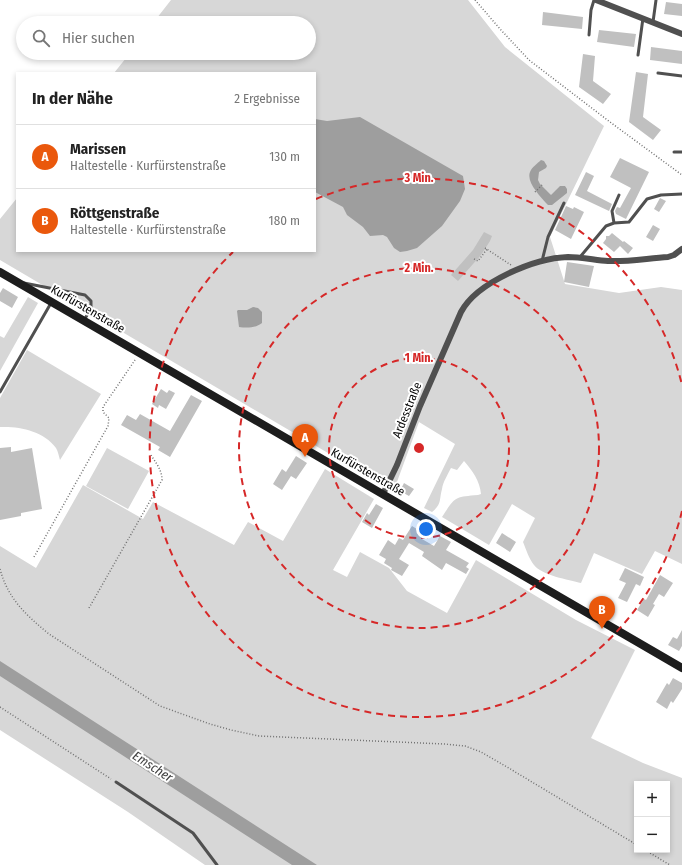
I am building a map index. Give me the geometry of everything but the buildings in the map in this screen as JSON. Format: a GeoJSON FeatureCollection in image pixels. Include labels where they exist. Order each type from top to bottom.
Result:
{"type":"FeatureCollection","features":[{"type":"Feature","properties":{"kind":"main road","name":"Kurfürstenstraße"},"geometry":{"type":"LineString","coordinates":[[0,272],[682,668]]}},
{"type":"Feature","properties":{"kind":"street"},"geometry":{"type":"LineString","coordinates":[[595,0],[682,34]]}},
{"type":"Feature","properties":{"kind":"street","name":"Ardesstraße"},"geometry":{"type":"LineString","coordinates":[[383,494],[397,465],[420,406],[465,304],[479,290],[517,270],[542,261],[568,257],[609,261],[668,256],[674,255],[682,249]]}},
{"type":"Feature","properties":{"kind":"lane"},"geometry":{"type":"LineString","coordinates":[[589,35],[591,10],[595,0]]}},
{"type":"Feature","properties":{"kind":"lane"},"geometry":{"type":"LineString","coordinates":[[653,22],[656,0]]}},
{"type":"Feature","properties":{"kind":"lane"},"geometry":{"type":"LineString","coordinates":[[638,55],[643,18]]}},
{"type":"Feature","properties":{"kind":"lane"},"geometry":{"type":"LineString","coordinates":[[658,73],[682,76]]}},
{"type":"Feature","properties":{"kind":"lane"},"geometry":{"type":"LineString","coordinates":[[674,152],[682,152]]}},
{"type":"Feature","properties":{"kind":"lane"},"geometry":{"type":"LineString","coordinates":[[579,258],[606,226],[614,223],[629,222],[647,199],[661,195],[682,194]]}},
{"type":"Feature","properties":{"kind":"lane"},"geometry":{"type":"LineString","coordinates":[[614,223],[612,211],[619,195]]}},
{"type":"Feature","properties":{"kind":"lane"},"geometry":{"type":"LineString","coordinates":[[542,261],[548,237],[564,203]]}},
{"type":"Feature","properties":{"kind":"lane"},"geometry":{"type":"LineString","coordinates":[[19,283],[85,295],[91,301],[91,309],[84,320]]}},
{"type":"Feature","properties":{"kind":"lane"},"geometry":{"type":"LineString","coordinates":[[0,392],[52,302]]}},
{"type":"Feature","properties":{"kind":"lane"},"geometry":{"type":"LineString","coordinates":[[116,782],[193,833],[217,865]]}},
{"type":"Feature","properties":{"kind":"path"},"geometry":{"type":"LineString","coordinates":[[475,0],[529,60],[682,175]]}},
{"type":"Feature","properties":{"kind":"path"},"geometry":{"type":"LineString","coordinates":[[535,192],[542,185]]}},
{"type":"Feature","properties":{"kind":"path"},"geometry":{"type":"LineString","coordinates":[[476,260],[486,249],[517,270]]}},
{"type":"Feature","properties":{"kind":"path"},"geometry":{"type":"LineString","coordinates":[[34,557],[108,426],[109,418],[103,412],[103,407],[140,353]]}},
{"type":"Feature","properties":{"kind":"path"},"geometry":{"type":"LineString","coordinates":[[89,608],[162,480],[162,474],[150,455]]}},
{"type":"Feature","properties":{"kind":"path"},"geometry":{"type":"LineString","coordinates":[[0,569],[8,590],[20,608],[38,625],[49,634],[160,706],[217,726],[259,736],[465,746],[481,752],[634,843]]}},
{"type":"Feature","properties":{"kind":"path"},"geometry":{"type":"LineString","coordinates":[[0,707],[116,782]]}},
{"type":"Feature","properties":{"kind":"path"},"geometry":{"type":"LineString","coordinates":[[650,853],[670,865]]}},
{"type":"Feature","properties":{"kind":"shaded area"},"geometry":{"type":"Polygon","coordinates":[[[171,0],[468,0],[505,47],[604,126],[550,237],[565,284],[619,293],[661,287],[682,290],[682,564],[655,551],[642,574],[594,553],[581,583],[543,572],[532,563],[523,542],[535,518],[512,504],[489,545],[442,517],[456,499],[464,496],[481,494],[475,476],[464,461],[457,470],[451,468],[443,484],[439,504],[435,509],[432,512],[424,508],[455,444],[419,422],[394,490],[379,483],[0,260],[0,219],[16,199],[16,252],[316,252],[316,72],[115,72],[124,60],[316,60],[316,16],[158,16],[171,0]]]}},
{"type":"Feature","properties":{"kind":"shaded area"},"geometry":{"type":"Polygon","coordinates":[[[28,297],[38,303],[0,371],[0,336],[4,338],[28,297]]]}},
{"type":"Feature","properties":{"kind":"shaded area"},"geometry":{"type":"Polygon","coordinates":[[[27,350],[101,394],[60,460],[56,448],[45,437],[31,431],[15,427],[0,427],[0,398],[27,350]]]}},
{"type":"Feature","properties":{"kind":"shaded area"},"geometry":{"type":"Polygon","coordinates":[[[107,448],[149,471],[128,509],[86,486],[107,448]]]}},
{"type":"Feature","properties":{"kind":"shaded area"},"geometry":{"type":"Polygon","coordinates":[[[325,469],[374,499],[333,570],[347,577],[360,552],[389,568],[407,591],[447,613],[476,560],[576,620],[635,650],[591,738],[643,763],[682,778],[682,865],[205,865],[128,812],[0,730],[0,546],[36,568],[83,485],[143,519],[153,502],[234,545],[248,522],[283,541],[325,469]]]}},
{"type":"Feature","properties":{"kind":"water"},"geometry":{"type":"Polygon","coordinates":[[[360,117],[463,176],[465,189],[460,201],[442,226],[417,248],[400,252],[394,248],[387,237],[383,235],[370,236],[363,227],[347,215],[343,207],[316,193],[316,119],[327,121],[360,117]]]}},
{"type":"Feature","properties":{"kind":"water"},"geometry":{"type":"Polygon","coordinates":[[[541,160],[544,161],[547,166],[539,172],[538,180],[540,184],[551,195],[560,186],[565,186],[567,189],[567,193],[552,205],[548,205],[534,189],[529,176],[533,167],[541,160]]]}},
{"type":"Feature","properties":{"kind":"water"},"geometry":{"type":"Polygon","coordinates":[[[253,307],[258,308],[262,312],[262,323],[257,326],[245,328],[239,327],[237,311],[247,310],[253,307]]]}},
{"type":"Feature","properties":{"kind":"water","name":"Emscher"},"geometry":{"type":"Polygon","coordinates":[[[0,661],[317,865],[292,865],[0,676],[0,661]]]}},
{"type":"Feature","properties":{"kind":"place","name":"Marissen"},"geometry":{"type":"Point","coordinates":[305,457]}},
{"type":"Feature","properties":{"kind":"place","name":"Röttgenstraße"},"geometry":{"type":"Point","coordinates":[602,629]}}]}
